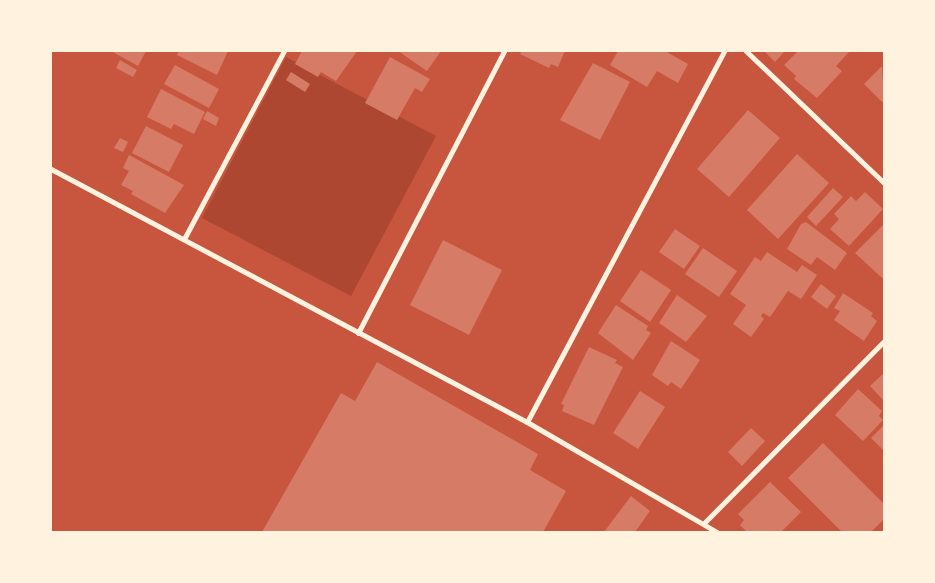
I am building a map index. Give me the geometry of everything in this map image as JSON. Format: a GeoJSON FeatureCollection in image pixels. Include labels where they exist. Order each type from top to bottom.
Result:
{"type":"FeatureCollection","features":[{"type":"Feature","properties":{"kind":"street"},"geometry":{"type":"LineString","coordinates":[[184,239],[284,51]]}},
{"type":"Feature","properties":{"kind":"street"},"geometry":{"type":"LineString","coordinates":[[358,333],[504,51]]}},
{"type":"Feature","properties":{"kind":"street"},"geometry":{"type":"LineString","coordinates":[[527,422],[724,51]]}},
{"type":"Feature","properties":{"kind":"street"},"geometry":{"type":"LineString","coordinates":[[746,51],[884,183]]}},
{"type":"Feature","properties":{"kind":"street"},"geometry":{"type":"LineString","coordinates":[[51,169],[527,422],[705,522],[717,532]]}},
{"type":"Feature","properties":{"kind":"street"},"geometry":{"type":"LineString","coordinates":[[705,522],[884,341]]}},
{"type":"Feature","properties":{"kind":"shaded area"},"geometry":{"type":"Polygon","coordinates":[[[286,57],[436,136],[351,296],[202,218],[286,57]]]}},
{"type":"Feature","properties":{"kind":"building"},"geometry":{"type":"Polygon","coordinates":[[[111,51],[146,51],[138,66],[111,51]]]}},
{"type":"Feature","properties":{"kind":"building"},"geometry":{"type":"Polygon","coordinates":[[[179,51],[228,51],[217,75],[177,55],[179,51]]]}},
{"type":"Feature","properties":{"kind":"building"},"geometry":{"type":"Polygon","coordinates":[[[302,51],[357,51],[336,81],[321,72],[318,77],[295,64],[302,51]]]}},
{"type":"Feature","properties":{"kind":"building"},"geometry":{"type":"Polygon","coordinates":[[[398,51],[441,51],[427,71],[398,51]]]}},
{"type":"Feature","properties":{"kind":"building"},"geometry":{"type":"Polygon","coordinates":[[[522,51],[565,51],[558,67],[551,64],[549,68],[520,54],[522,51]]]}},
{"type":"Feature","properties":{"kind":"building"},"geometry":{"type":"Polygon","coordinates":[[[618,51],[665,51],[688,64],[678,83],[657,71],[647,87],[610,65],[618,51]]]}},
{"type":"Feature","properties":{"kind":"building"},"geometry":{"type":"Polygon","coordinates":[[[764,51],[785,51],[775,62],[764,51]]]}},
{"type":"Feature","properties":{"kind":"building"},"geometry":{"type":"Polygon","coordinates":[[[798,51],[850,51],[836,66],[842,71],[817,98],[794,79],[796,76],[784,65],[798,51]]]}},
{"type":"Feature","properties":{"kind":"building"},"geometry":{"type":"Polygon","coordinates":[[[390,57],[430,79],[422,92],[415,88],[397,120],[365,103],[390,57]]]}},
{"type":"Feature","properties":{"kind":"building"},"geometry":{"type":"Polygon","coordinates":[[[120,60],[137,70],[133,77],[116,68],[120,60]]]}},
{"type":"Feature","properties":{"kind":"building"},"geometry":{"type":"Polygon","coordinates":[[[593,63],[630,82],[600,140],[560,120],[593,63]]]}},
{"type":"Feature","properties":{"kind":"building"},"geometry":{"type":"Polygon","coordinates":[[[175,65],[219,89],[209,108],[164,84],[175,65]]]}},
{"type":"Feature","properties":{"kind":"building"},"geometry":{"type":"Polygon","coordinates":[[[882,66],[884,100],[882,102],[864,84],[882,66]]]}},
{"type":"Feature","properties":{"kind":"building"},"geometry":{"type":"Polygon","coordinates":[[[291,72],[310,84],[305,92],[286,80],[291,72]]]}},
{"type":"Feature","properties":{"kind":"building"},"geometry":{"type":"Polygon","coordinates":[[[161,89],[205,112],[194,134],[174,124],[171,129],[147,117],[161,89]]]}},
{"type":"Feature","properties":{"kind":"building"},"geometry":{"type":"Polygon","coordinates":[[[748,110],[780,138],[729,197],[697,169],[748,110]]]}},
{"type":"Feature","properties":{"kind":"building"},"geometry":{"type":"Polygon","coordinates":[[[207,111],[219,118],[216,126],[203,119],[207,111]]]}},
{"type":"Feature","properties":{"kind":"building"},"geometry":{"type":"Polygon","coordinates":[[[146,126],[183,145],[169,172],[132,153],[146,126]]]}},
{"type":"Feature","properties":{"kind":"building"},"geometry":{"type":"Polygon","coordinates":[[[120,138],[128,142],[123,152],[114,148],[120,138]]]}},
{"type":"Feature","properties":{"kind":"building"},"geometry":{"type":"Polygon","coordinates":[[[797,154],[829,183],[778,239],[747,210],[797,154]]]}},
{"type":"Feature","properties":{"kind":"building"},"geometry":{"type":"Polygon","coordinates":[[[129,155],[184,185],[165,213],[131,194],[133,191],[121,185],[129,171],[123,168],[129,155]]]}},
{"type":"Feature","properties":{"kind":"building"},"geometry":{"type":"Polygon","coordinates":[[[833,188],[843,197],[816,226],[807,217],[833,188]]]}},
{"type":"Feature","properties":{"kind":"building"},"geometry":{"type":"Polygon","coordinates":[[[865,192],[883,209],[849,246],[830,229],[839,219],[834,214],[851,196],[856,201],[865,192]]]}},
{"type":"Feature","properties":{"kind":"building"},"geometry":{"type":"Polygon","coordinates":[[[806,222],[847,253],[835,270],[817,257],[811,265],[787,249],[801,224],[806,222]]]}},
{"type":"Feature","properties":{"kind":"building"},"geometry":{"type":"Polygon","coordinates":[[[883,225],[884,277],[882,278],[855,253],[883,225]]]}},
{"type":"Feature","properties":{"kind":"building"},"geometry":{"type":"Polygon","coordinates":[[[675,229],[700,246],[684,269],[659,252],[675,229]]]}},
{"type":"Feature","properties":{"kind":"building"},"geometry":{"type":"Polygon","coordinates":[[[443,240],[502,270],[469,335],[410,305],[443,240]]]}},
{"type":"Feature","properties":{"kind":"building"},"geometry":{"type":"Polygon","coordinates":[[[703,248],[737,271],[719,297],[685,274],[703,248]]]}},
{"type":"Feature","properties":{"kind":"building"},"geometry":{"type":"Polygon","coordinates":[[[767,252],[797,272],[802,265],[817,275],[801,299],[788,291],[770,317],[763,313],[761,316],[764,319],[751,337],[733,324],[746,305],[730,294],[755,257],[761,261],[767,252]]]}},
{"type":"Feature","properties":{"kind":"building"},"geometry":{"type":"Polygon","coordinates":[[[641,270],[671,290],[650,322],[620,301],[641,270]]]}},
{"type":"Feature","properties":{"kind":"building"},"geometry":{"type":"Polygon","coordinates":[[[821,284],[836,296],[827,309],[811,297],[821,284]]]}},
{"type":"Feature","properties":{"kind":"building"},"geometry":{"type":"Polygon","coordinates":[[[843,293],[873,313],[871,316],[877,321],[864,341],[834,320],[840,311],[834,308],[843,293]]]}},
{"type":"Feature","properties":{"kind":"building"},"geometry":{"type":"Polygon","coordinates":[[[677,295],[707,316],[686,342],[659,323],[677,295]]]}},
{"type":"Feature","properties":{"kind":"building"},"geometry":{"type":"Polygon","coordinates":[[[616,305],[648,326],[646,330],[651,333],[633,360],[598,333],[616,305]]]}},
{"type":"Feature","properties":{"kind":"building"},"geometry":{"type":"Polygon","coordinates":[[[671,341],[700,360],[681,389],[671,382],[668,386],[652,375],[671,341]]]}},
{"type":"Feature","properties":{"kind":"building"},"geometry":{"type":"Polygon","coordinates":[[[589,347],[617,360],[615,363],[623,367],[594,425],[562,411],[564,405],[561,404],[589,347]]]}},
{"type":"Feature","properties":{"kind":"building"},"geometry":{"type":"Polygon","coordinates":[[[377,362],[538,454],[530,470],[566,491],[543,532],[262,532],[341,393],[355,401],[377,362]]]}},
{"type":"Feature","properties":{"kind":"building"},"geometry":{"type":"Polygon","coordinates":[[[884,373],[884,401],[870,386],[884,373]]]}},
{"type":"Feature","properties":{"kind":"building"},"geometry":{"type":"Polygon","coordinates":[[[858,389],[882,411],[879,416],[883,420],[863,441],[835,415],[858,389]]]}},
{"type":"Feature","properties":{"kind":"building"},"geometry":{"type":"Polygon","coordinates":[[[640,391],[665,407],[638,449],[613,433],[640,391]]]}},
{"type":"Feature","properties":{"kind":"building"},"geometry":{"type":"Polygon","coordinates":[[[884,425],[884,451],[871,438],[884,425]]]}},
{"type":"Feature","properties":{"kind":"building"},"geometry":{"type":"Polygon","coordinates":[[[751,428],[765,441],[742,466],[728,452],[751,428]]]}},
{"type":"Feature","properties":{"kind":"building"},"geometry":{"type":"Polygon","coordinates":[[[823,443],[884,504],[884,519],[871,532],[842,532],[788,478],[823,443]]]}},
{"type":"Feature","properties":{"kind":"building"},"geometry":{"type":"Polygon","coordinates":[[[770,482],[801,512],[781,532],[747,532],[740,525],[744,520],[738,514],[770,482]]]}},
{"type":"Feature","properties":{"kind":"building"},"geometry":{"type":"Polygon","coordinates":[[[631,496],[650,511],[635,532],[604,532],[631,496]]]}}]}
